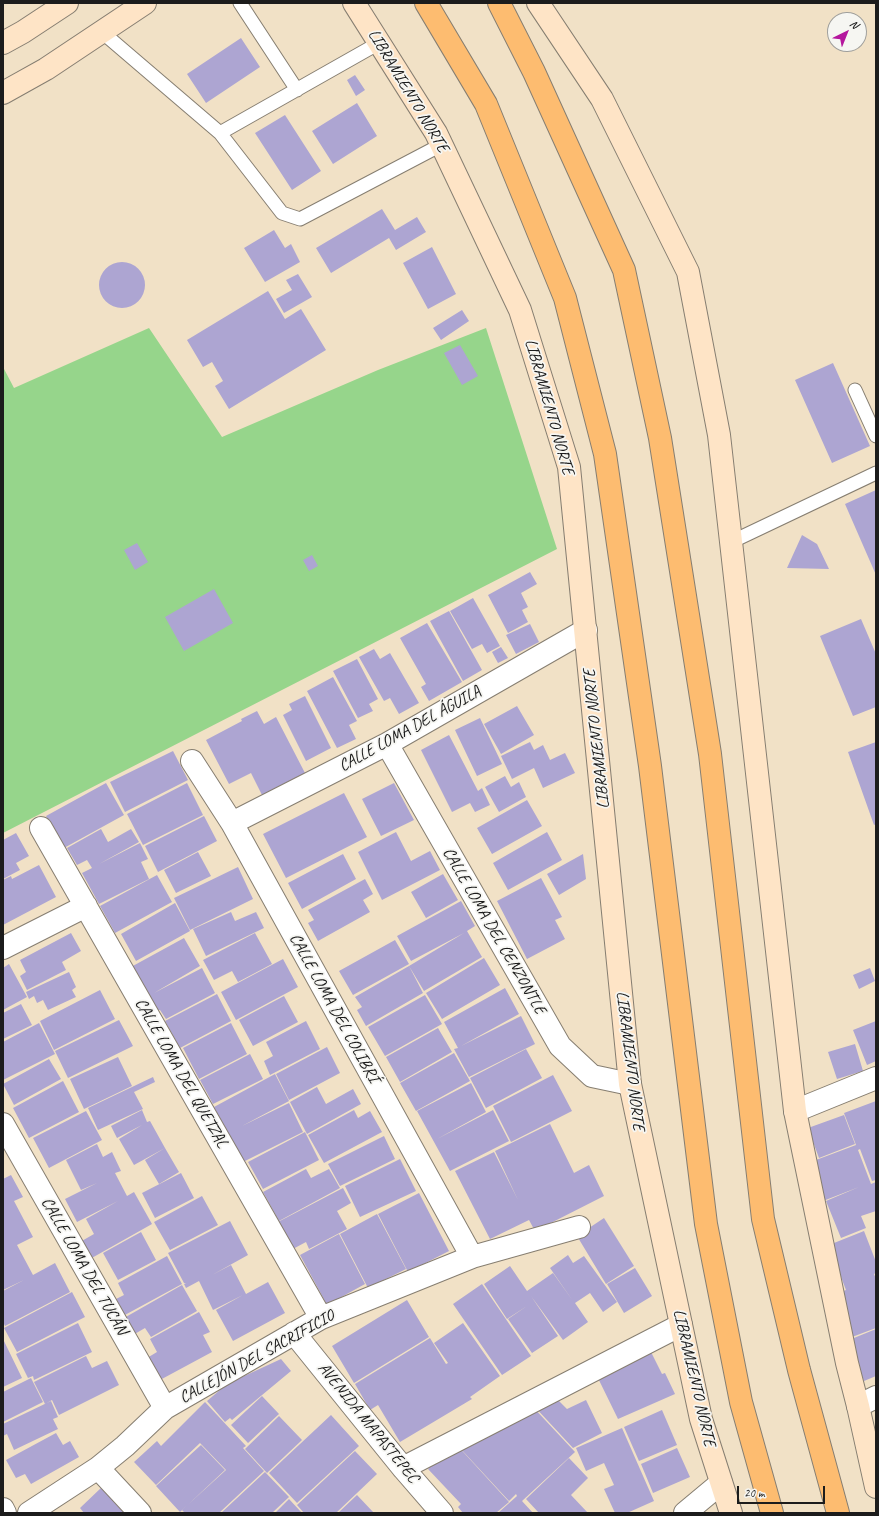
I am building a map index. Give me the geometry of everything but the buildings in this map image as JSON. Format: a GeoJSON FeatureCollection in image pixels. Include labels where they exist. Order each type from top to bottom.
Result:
{"type":"FeatureCollection","features":[{"type":"Feature","properties":{"kind":"highway"},"geometry":{"type":"LineString","coordinates":[[426,3],[486,104],[565,298],[605,454],[650,766],[706,1224],[741,1402],[772,1513]]}},
{"type":"Feature","properties":{"kind":"highway"},"geometry":{"type":"LineString","coordinates":[[499,3],[534,72],[624,270],[660,438],[710,754],[763,1219],[799,1370],[838,1513]]}},
{"type":"Feature","properties":{"kind":"street"},"geometry":{"type":"LineString","coordinates":[[3,43],[68,3]]}},
{"type":"Feature","properties":{"kind":"street"},"geometry":{"type":"LineString","coordinates":[[3,93],[46,69],[145,3]]}},
{"type":"Feature","properties":{"kind":"street"},"geometry":{"type":"LineString","coordinates":[[538,3],[602,99],[688,272],[719,435],[795,1111],[847,1363],[867,1402],[876,1487]]}},
{"type":"Feature","properties":{"kind":"street","name":"LIBRAMIENTO NORTE"},"geometry":{"type":"LineString","coordinates":[[355,4],[436,133],[520,310],[569,467],[630,1084],[701,1419],[731,1513]]}},
{"type":"Feature","properties":{"kind":"street","name":"CALLE LOMA DEL ÁGUILA"},"geometry":{"type":"LineString","coordinates":[[232,824],[387,744],[586,630]]}},
{"type":"Feature","properties":{"kind":"street","name":"CALLE LOMA DEL CENZONTLE"},"geometry":{"type":"LineString","coordinates":[[387,744],[560,1046],[592,1076],[630,1084]]}},
{"type":"Feature","properties":{"kind":"street","name":"CALLE LOMA DEL COLIBRÍ"},"geometry":{"type":"LineString","coordinates":[[192,761],[232,824],[472,1257]]}},
{"type":"Feature","properties":{"kind":"street","name":"CALLE LOMA DEL QUETZAL"},"geometry":{"type":"LineString","coordinates":[[41,828],[321,1318]]}},
{"type":"Feature","properties":{"kind":"street"},"geometry":{"type":"LineString","coordinates":[[3,948],[86,906]]}},
{"type":"Feature","properties":{"kind":"street"},"geometry":{"type":"LineString","coordinates":[[795,1111],[876,1078]]}},
{"type":"Feature","properties":{"kind":"street","name":"CALLE LOMA DEL TUCÁN"},"geometry":{"type":"LineString","coordinates":[[3,1124],[165,1408]]}},
{"type":"Feature","properties":{"kind":"street","name":"CALLEJÓN DEL SACRIFICIO"},"geometry":{"type":"LineString","coordinates":[[29,1513],[98,1468],[125,1446],[165,1408],[321,1318],[472,1257],[579,1227]]}},
{"type":"Feature","properties":{"kind":"street"},"geometry":{"type":"LineString","coordinates":[[403,1468],[681,1325]]}},
{"type":"Feature","properties":{"kind":"street","name":"AVENIDA MAPASTEPEC"},"geometry":{"type":"LineString","coordinates":[[294,1333],[403,1468],[442,1513]]}},
{"type":"Feature","properties":{"kind":"street"},"geometry":{"type":"LineString","coordinates":[[98,1468],[140,1513]]}},
{"type":"Feature","properties":{"kind":"street"},"geometry":{"type":"LineString","coordinates":[[685,1513],[721,1483]]}},
{"type":"Feature","properties":{"kind":"street"},"geometry":{"type":"LineString","coordinates":[[3,1509],[5,1513]]}},
{"type":"Feature","properties":{"kind":"lane"},"geometry":{"type":"LineString","coordinates":[[240,3],[297,90]]}},
{"type":"Feature","properties":{"kind":"lane"},"geometry":{"type":"LineString","coordinates":[[102,32],[220,133],[282,214],[300,219],[442,145]]}},
{"type":"Feature","properties":{"kind":"lane"},"geometry":{"type":"LineString","coordinates":[[220,133],[379,43]]}},
{"type":"Feature","properties":{"kind":"lane"},"geometry":{"type":"LineString","coordinates":[[855,390],[876,436]]}},
{"type":"Feature","properties":{"kind":"lane"},"geometry":{"type":"LineString","coordinates":[[731,542],[876,473]]}},
{"type":"Feature","properties":{"kind":"green space"},"geometry":{"type":"Polygon","coordinates":[[[149,328],[222,437],[378,370],[486,328],[557,549],[3,833],[3,367],[14,388],[149,328]]]}}]}
